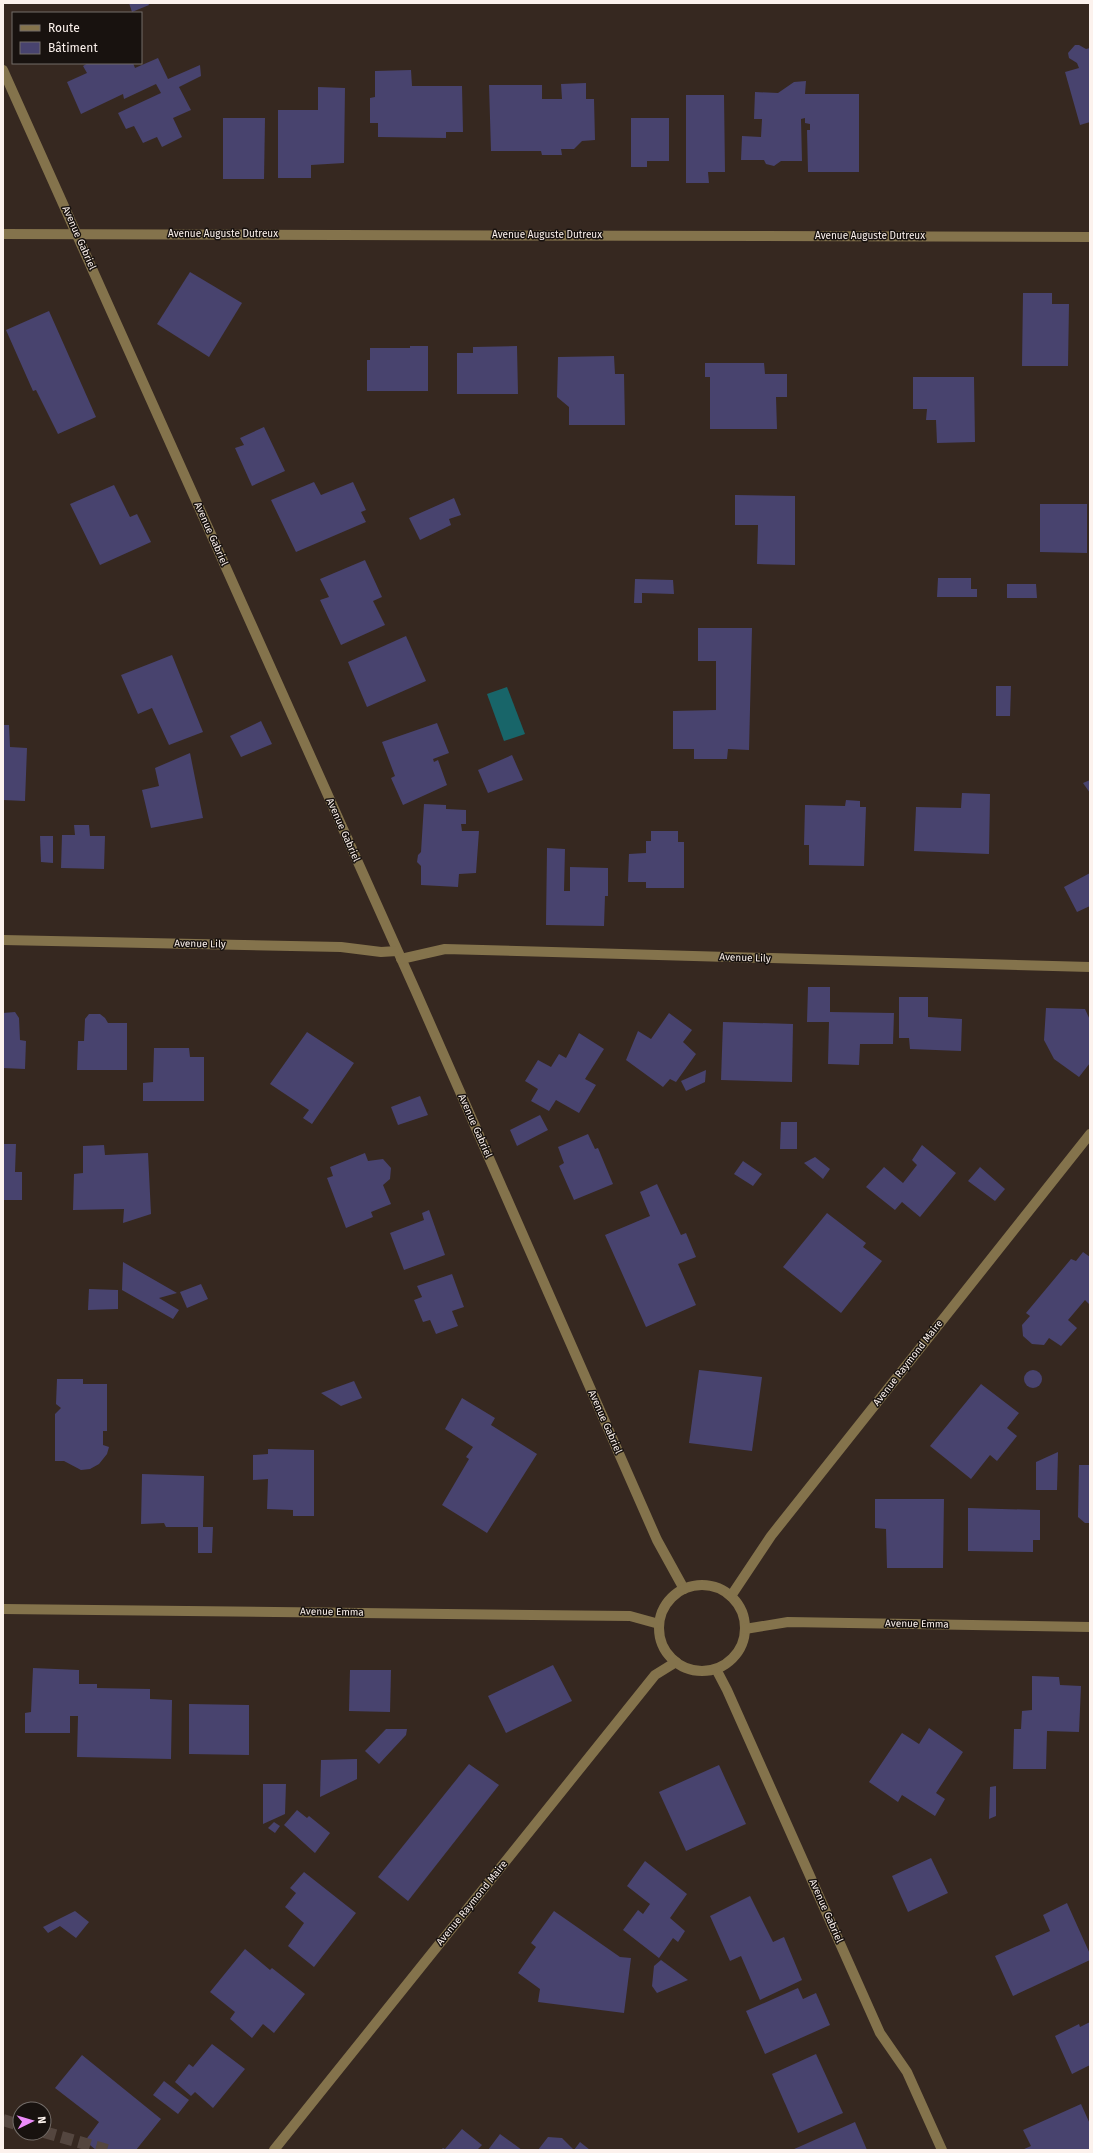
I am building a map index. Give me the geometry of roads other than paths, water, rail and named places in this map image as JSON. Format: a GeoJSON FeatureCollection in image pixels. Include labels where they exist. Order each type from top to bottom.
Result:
{"type":"FeatureCollection","features":[{"type":"Feature","properties":{"kind":"street","name":"Avenue Gabriel"},"geometry":{"type":"LineString","coordinates":[[3,70],[399,955],[657,1540],[684,1589]]}},
{"type":"Feature","properties":{"kind":"street","name":"Avenue Auguste Dutreux"},"geometry":{"type":"LineString","coordinates":[[3,234],[1090,237]]}},
{"type":"Feature","properties":{"kind":"street","name":"Avenue Lily"},"geometry":{"type":"LineString","coordinates":[[3,940],[341,947],[399,955],[445,950],[1090,967]]}},
{"type":"Feature","properties":{"kind":"street","name":"Avenue Raymond Maire"},"geometry":{"type":"LineString","coordinates":[[731,1596],[771,1536],[1090,1134]]}},
{"type":"Feature","properties":{"kind":"street"},"geometry":{"type":"LineString","coordinates":[[696,1585],[708,1585],[721,1589],[731,1596],[739,1606],[745,1629],[743,1642],[737,1654],[728,1663],[716,1669],[702,1671],[688,1669],[676,1662],[667,1652],[660,1638],[659,1624],[664,1610],[672,1598],[684,1589],[696,1585]]}},
{"type":"Feature","properties":{"kind":"street","name":"Avenue Emma"},"geometry":{"type":"LineString","coordinates":[[3,1609],[630,1616],[659,1624]]}},
{"type":"Feature","properties":{"kind":"street","name":"Avenue Emma"},"geometry":{"type":"LineString","coordinates":[[745,1629],[788,1622],[1090,1627]]}},
{"type":"Feature","properties":{"kind":"street","name":"Avenue Raymond Maire"},"geometry":{"type":"LineString","coordinates":[[274,2150],[655,1675],[676,1662]]}},
{"type":"Feature","properties":{"kind":"street","name":"Avenue Gabriel"},"geometry":{"type":"LineString","coordinates":[[716,1669],[727,1690],[880,2033],[907,2072],[942,2150]]}},
{"type":"Feature","properties":{"kind":"water"},"geometry":{"type":"Polygon","coordinates":[[[507,687],[525,734],[504,741],[487,694],[507,687]]]}},
{"type":"Feature","properties":{"kind":"tunnel"},"geometry":{"type":"LineString","coordinates":[[3,2120],[12,2123]]}},
{"type":"Feature","properties":{"kind":"tunnel"},"geometry":{"type":"LineString","coordinates":[[52,2134],[107,2150]]}}]}
